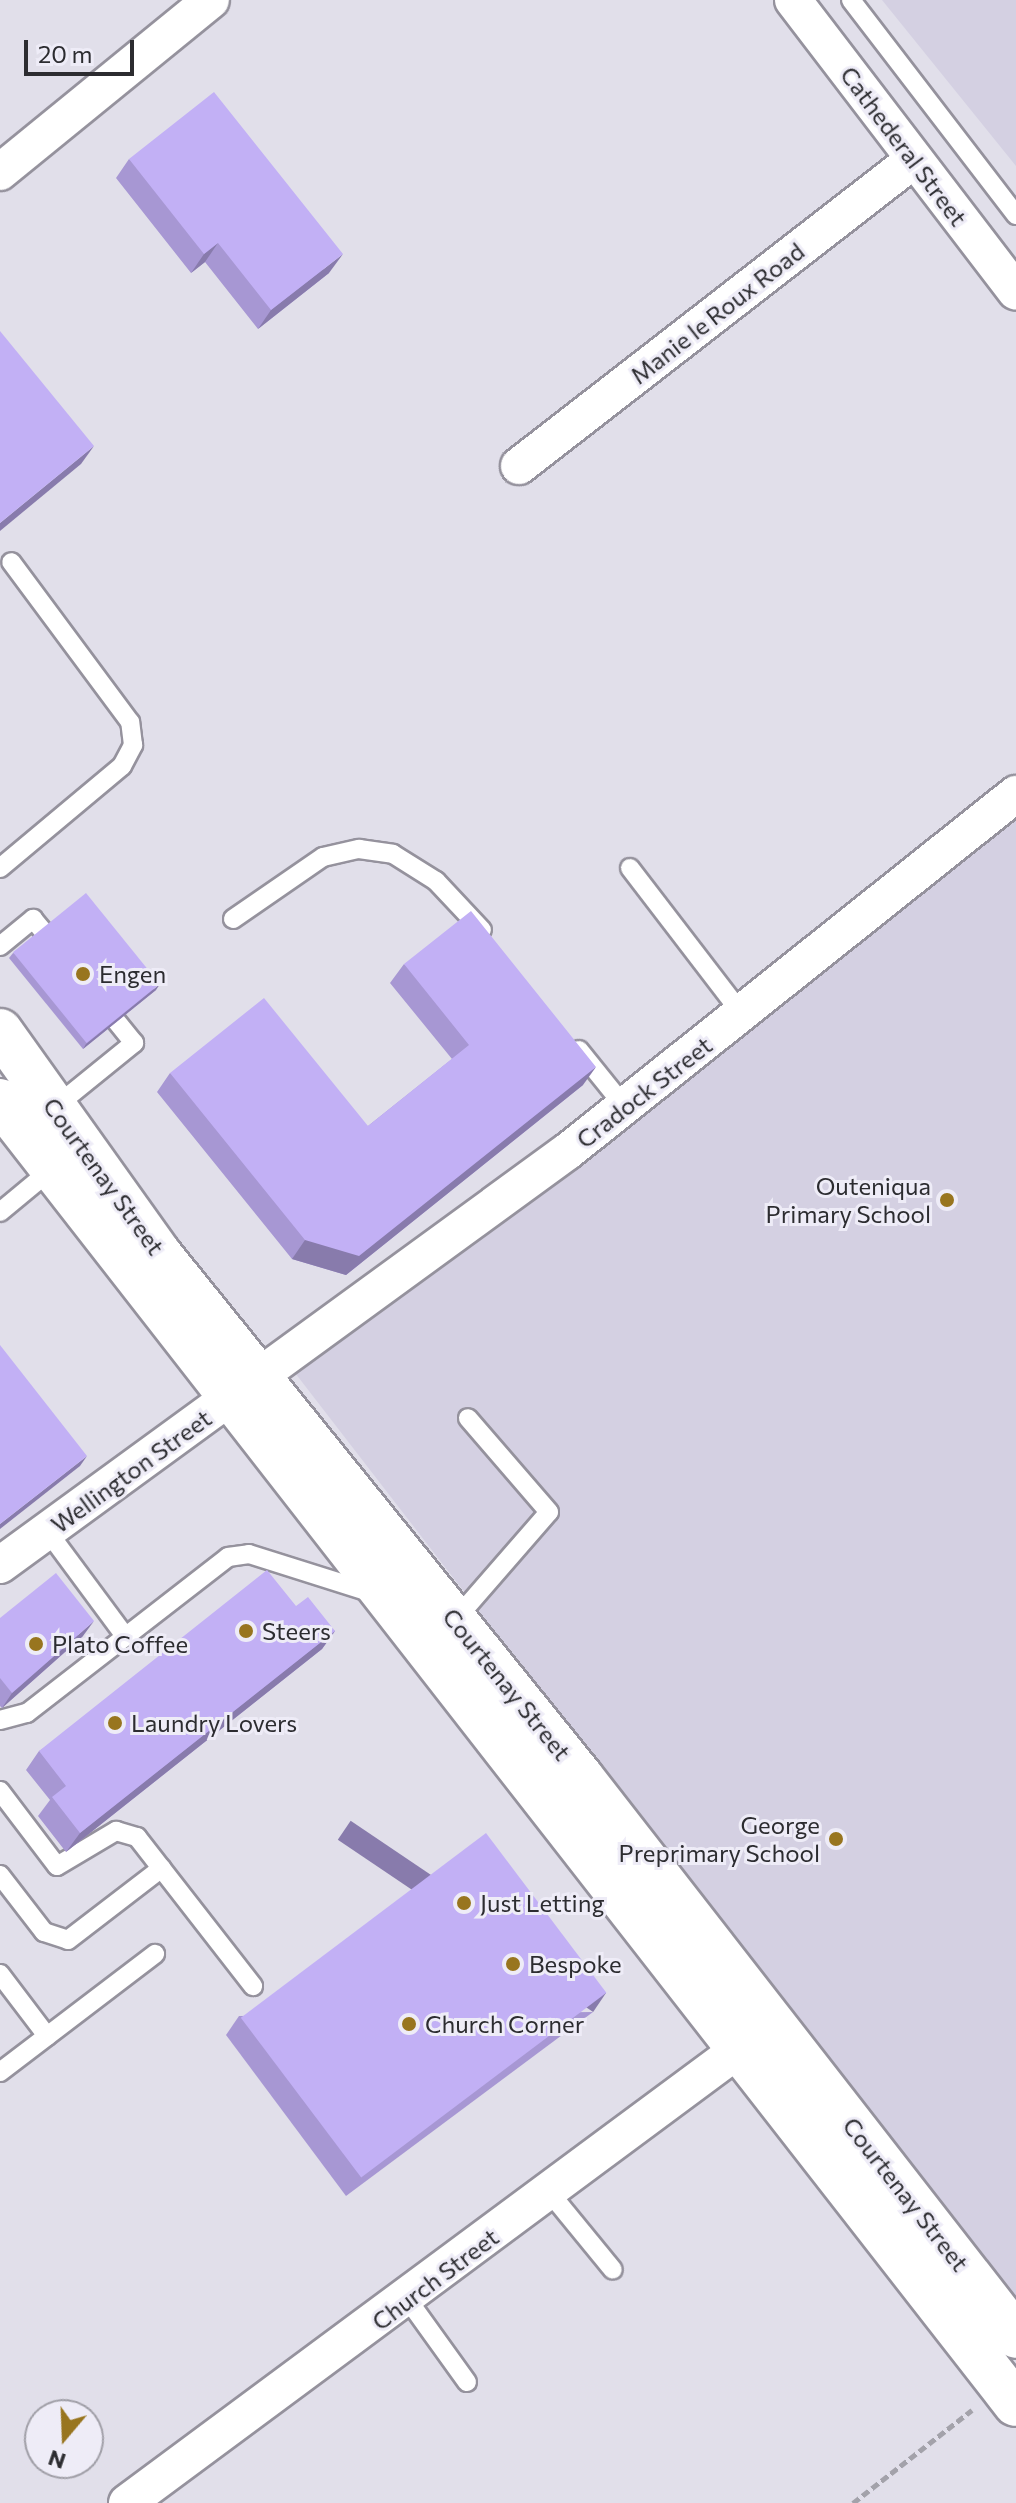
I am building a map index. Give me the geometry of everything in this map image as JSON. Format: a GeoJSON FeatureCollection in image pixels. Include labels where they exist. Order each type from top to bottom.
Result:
{"type":"FeatureCollection","features":[{"type":"Feature","properties":{"kind":"highway","name":"Courtenay Street"},"geometry":{"type":"LineString","coordinates":[[0,1031],[159,1254],[387,1597],[755,2037],[1016,2336]]}},
{"type":"Feature","properties":{"kind":"highway","name":"Courtenay Street"},"geometry":{"type":"LineString","coordinates":[[0,1101],[52,1169],[455,1620],[1011,2388]]}},
{"type":"Feature","properties":{"kind":"street"},"geometry":{"type":"LineString","coordinates":[[0,172],[211,0]]}},
{"type":"Feature","properties":{"kind":"street","name":"Cathederal Street"},"geometry":{"type":"LineString","coordinates":[[793,0],[1016,292]]}},
{"type":"Feature","properties":{"kind":"street","name":"Manie le Roux Road"},"geometry":{"type":"LineString","coordinates":[[519,466],[914,160]]}},
{"type":"Feature","properties":{"kind":"street","name":"Cradock Street"},"geometry":{"type":"LineString","coordinates":[[247,1388],[625,1107],[1016,794]]}},
{"type":"Feature","properties":{"kind":"street","name":"Wellington Street"},"geometry":{"type":"LineString","coordinates":[[0,1565],[247,1388]]}},
{"type":"Feature","properties":{"kind":"street","name":"Church Street"},"geometry":{"type":"LineString","coordinates":[[127,2503],[408,2300],[755,2037]]}},
{"type":"Feature","properties":{"kind":"lane"},"geometry":{"type":"LineString","coordinates":[[851,0],[1016,215]]}},
{"type":"Feature","properties":{"kind":"lane"},"geometry":{"type":"LineString","coordinates":[[0,868],[122,766],[133,745],[130,722],[11,562]]}},
{"type":"Feature","properties":{"kind":"lane"},"geometry":{"type":"LineString","coordinates":[[233,919],[323,857],[359,849],[393,854],[436,881],[495,946]]}},
{"type":"Feature","properties":{"kind":"lane"},"geometry":{"type":"LineString","coordinates":[[630,868],[743,1015]]}},
{"type":"Feature","properties":{"kind":"lane"},"geometry":{"type":"LineString","coordinates":[[0,946],[33,919],[43,931]]}},
{"type":"Feature","properties":{"kind":"lane"},"geometry":{"type":"LineString","coordinates":[[55,1107],[134,1043],[117,1022]]}},
{"type":"Feature","properties":{"kind":"lane"},"geometry":{"type":"LineString","coordinates":[[565,1033],[625,1107]]}},
{"type":"Feature","properties":{"kind":"lane"},"geometry":{"type":"LineString","coordinates":[[0,1212],[52,1169]]}},
{"type":"Feature","properties":{"kind":"lane"},"geometry":{"type":"LineString","coordinates":[[455,1620],[549,1512],[468,1418]]}},
{"type":"Feature","properties":{"kind":"lane"},"geometry":{"type":"LineString","coordinates":[[48,1532],[122,1632]]}},
{"type":"Feature","properties":{"kind":"lane"},"geometry":{"type":"LineString","coordinates":[[0,1720],[27,1713],[122,1632],[237,1554],[387,1597]]}},
{"type":"Feature","properties":{"kind":"lane"},"geometry":{"type":"LineString","coordinates":[[0,1791],[57,1866],[127,1831],[162,1868],[253,1986]]}},
{"type":"Feature","properties":{"kind":"lane"},"geometry":{"type":"LineString","coordinates":[[0,1875],[44,1932],[68,1940],[162,1868]]}},
{"type":"Feature","properties":{"kind":"lane"},"geometry":{"type":"LineString","coordinates":[[0,2072],[155,1954]]}},
{"type":"Feature","properties":{"kind":"lane"},"geometry":{"type":"LineString","coordinates":[[0,1974],[47,2036]]}},
{"type":"Feature","properties":{"kind":"lane"},"geometry":{"type":"LineString","coordinates":[[550,2193],[613,2270]]}},
{"type":"Feature","properties":{"kind":"lane"},"geometry":{"type":"LineString","coordinates":[[408,2300],[467,2382]]}},
{"type":"Feature","properties":{"kind":"path"},"geometry":{"type":"LineString","coordinates":[[853,2503],[1011,2388]]}},
{"type":"Feature","properties":{"kind":"shaded area"},"geometry":{"type":"Polygon","coordinates":[[[882,0],[1016,0],[1016,166],[882,0]]]}},
{"type":"Feature","properties":{"kind":"shaded area","name":"George Preprimary School"},"geometry":{"type":"Polygon","coordinates":[[[1016,817],[1016,2306],[292,1369],[1016,817]]]}},
{"type":"Feature","properties":{"kind":"building"},"geometry":{"type":"Polygon","coordinates":[[[214,92],[343,254],[271,310],[218,243],[204,254],[129,159],[214,92]]]}},
{"type":"Feature","properties":{"kind":"building"},"geometry":{"type":"Polygon","coordinates":[[[0,331],[94,446],[0,523],[0,331]]]}},
{"type":"Feature","properties":{"kind":"building","name":"Engen"},"geometry":{"type":"Polygon","coordinates":[[[86,893],[160,984],[87,1043],[13,952],[86,893]]]}},
{"type":"Feature","properties":{"kind":"building"},"geometry":{"type":"Polygon","coordinates":[[[471,911],[596,1067],[359,1256],[305,1240],[170,1073],[264,998],[368,1126],[469,1045],[404,964],[471,911]]]}},
{"type":"Feature","properties":{"kind":"building"},"geometry":{"type":"Polygon","coordinates":[[[0,1345],[87,1456],[0,1524],[0,1345]]]}},
{"type":"Feature","properties":{"kind":"building"},"geometry":{"type":"Polygon","coordinates":[[[267,1570],[296,1606],[308,1597],[335,1631],[80,1833],[52,1797],[66,1786],[39,1751],[267,1570]]]}},
{"type":"Feature","properties":{"kind":"building","name":"Plato Coffee"},"geometry":{"type":"Polygon","coordinates":[[[56,1573],[94,1621],[12,1693],[0,1678],[0,1618],[56,1573]]]}},
{"type":"Feature","properties":{"kind":"building","name":"Church Corner"},"geometry":{"type":"Polygon","coordinates":[[[486,1833],[606,1993],[361,2177],[241,2018],[486,1833]]]}},
{"type":"Feature","properties":{"kind":"place","name":"Engen"},"geometry":{"type":"Point","coordinates":[83,974]}},
{"type":"Feature","properties":{"kind":"place","name":"Outeniqua Primary School"},"geometry":{"type":"Point","coordinates":[947,1200]}},
{"type":"Feature","properties":{"kind":"place","name":"Steers"},"geometry":{"type":"Point","coordinates":[246,1631]}},
{"type":"Feature","properties":{"kind":"place","name":"Plato Coffee"},"geometry":{"type":"Point","coordinates":[36,1644]}},
{"type":"Feature","properties":{"kind":"place","name":"Laundry Lovers"},"geometry":{"type":"Point","coordinates":[115,1723]}},
{"type":"Feature","properties":{"kind":"place","name":"George Preprimary School"},"geometry":{"type":"Point","coordinates":[836,1839]}},
{"type":"Feature","properties":{"kind":"place","name":"Just Letting"},"geometry":{"type":"Point","coordinates":[464,1903]}},
{"type":"Feature","properties":{"kind":"place","name":"Bespoke"},"geometry":{"type":"Point","coordinates":[513,1964]}},
{"type":"Feature","properties":{"kind":"place","name":"Church Corner"},"geometry":{"type":"Point","coordinates":[409,2024]}}]}
